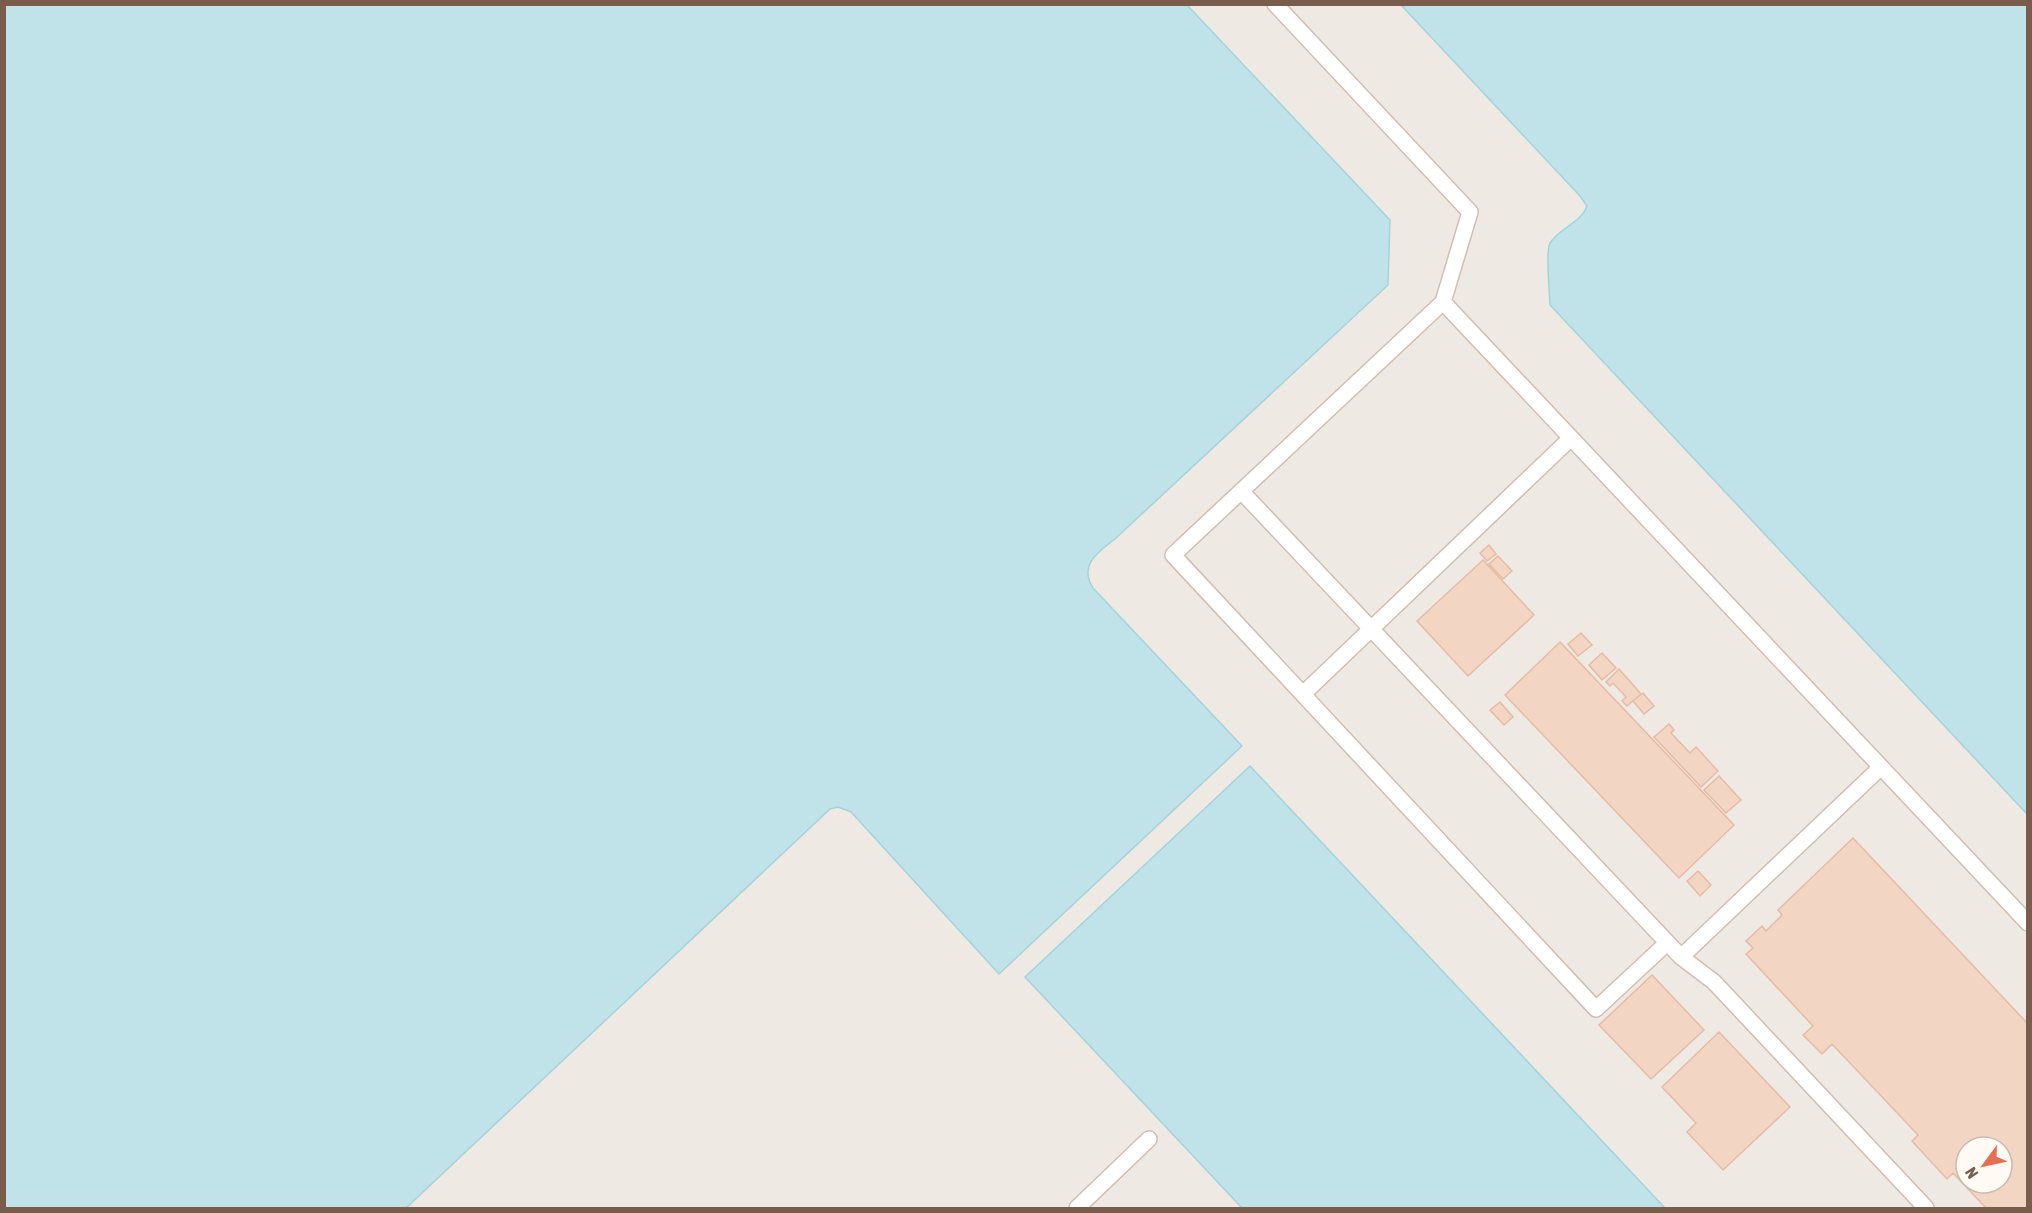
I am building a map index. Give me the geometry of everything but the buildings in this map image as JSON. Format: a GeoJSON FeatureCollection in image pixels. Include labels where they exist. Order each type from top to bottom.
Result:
{"type":"FeatureCollection","features":[{"type":"Feature","properties":{"kind":"lane"},"geometry":{"type":"LineString","coordinates":[[1275,4],[1470,212],[1443,302],[1173,555],[1596,1009],[1667,943]]}},
{"type":"Feature","properties":{"kind":"lane"},"geometry":{"type":"LineString","coordinates":[[1443,302],[2028,923]]}},
{"type":"Feature","properties":{"kind":"lane"},"geometry":{"type":"LineString","coordinates":[[1304,694],[1571,438]]}},
{"type":"Feature","properties":{"kind":"lane"},"geometry":{"type":"LineString","coordinates":[[1241,491],[1667,943],[1681,957],[1714,982],[1926,1209]]}},
{"type":"Feature","properties":{"kind":"lane"},"geometry":{"type":"LineString","coordinates":[[1681,957],[1881,767]]}},
{"type":"Feature","properties":{"kind":"lane"},"geometry":{"type":"LineString","coordinates":[[1077,1209],[1149,1140]]}},
{"type":"Feature","properties":{"kind":"shaded area"},"geometry":{"type":"Polygon","coordinates":[[[1187,5],[1401,5],[1587,206],[1585,212],[1551,242],[1550,306],[2027,814],[2027,1208],[406,1208],[830,809],[838,807],[851,812],[999,974],[1093,588],[1087,577],[1090,562],[1387,285],[1389,264],[1381,210],[1187,5]]]}},
{"type":"Feature","properties":{"kind":"water"},"geometry":{"type":"Polygon","coordinates":[[[5,4],[1187,5],[1390,220],[1388,285],[1097,554],[1089,565],[1089,580],[1093,588],[1242,746],[999,974],[851,812],[838,807],[830,809],[406,1208],[5,1208],[5,4]]]}},
{"type":"Feature","properties":{"kind":"water"},"geometry":{"type":"Polygon","coordinates":[[[1401,5],[2027,5],[2027,814],[1550,305],[1548,263],[1550,243],[1580,217],[1587,206],[1401,5]]]}},
{"type":"Feature","properties":{"kind":"water"},"geometry":{"type":"Polygon","coordinates":[[[1250,766],[1665,1208],[1242,1208],[1025,977],[1250,766]]]}}]}
